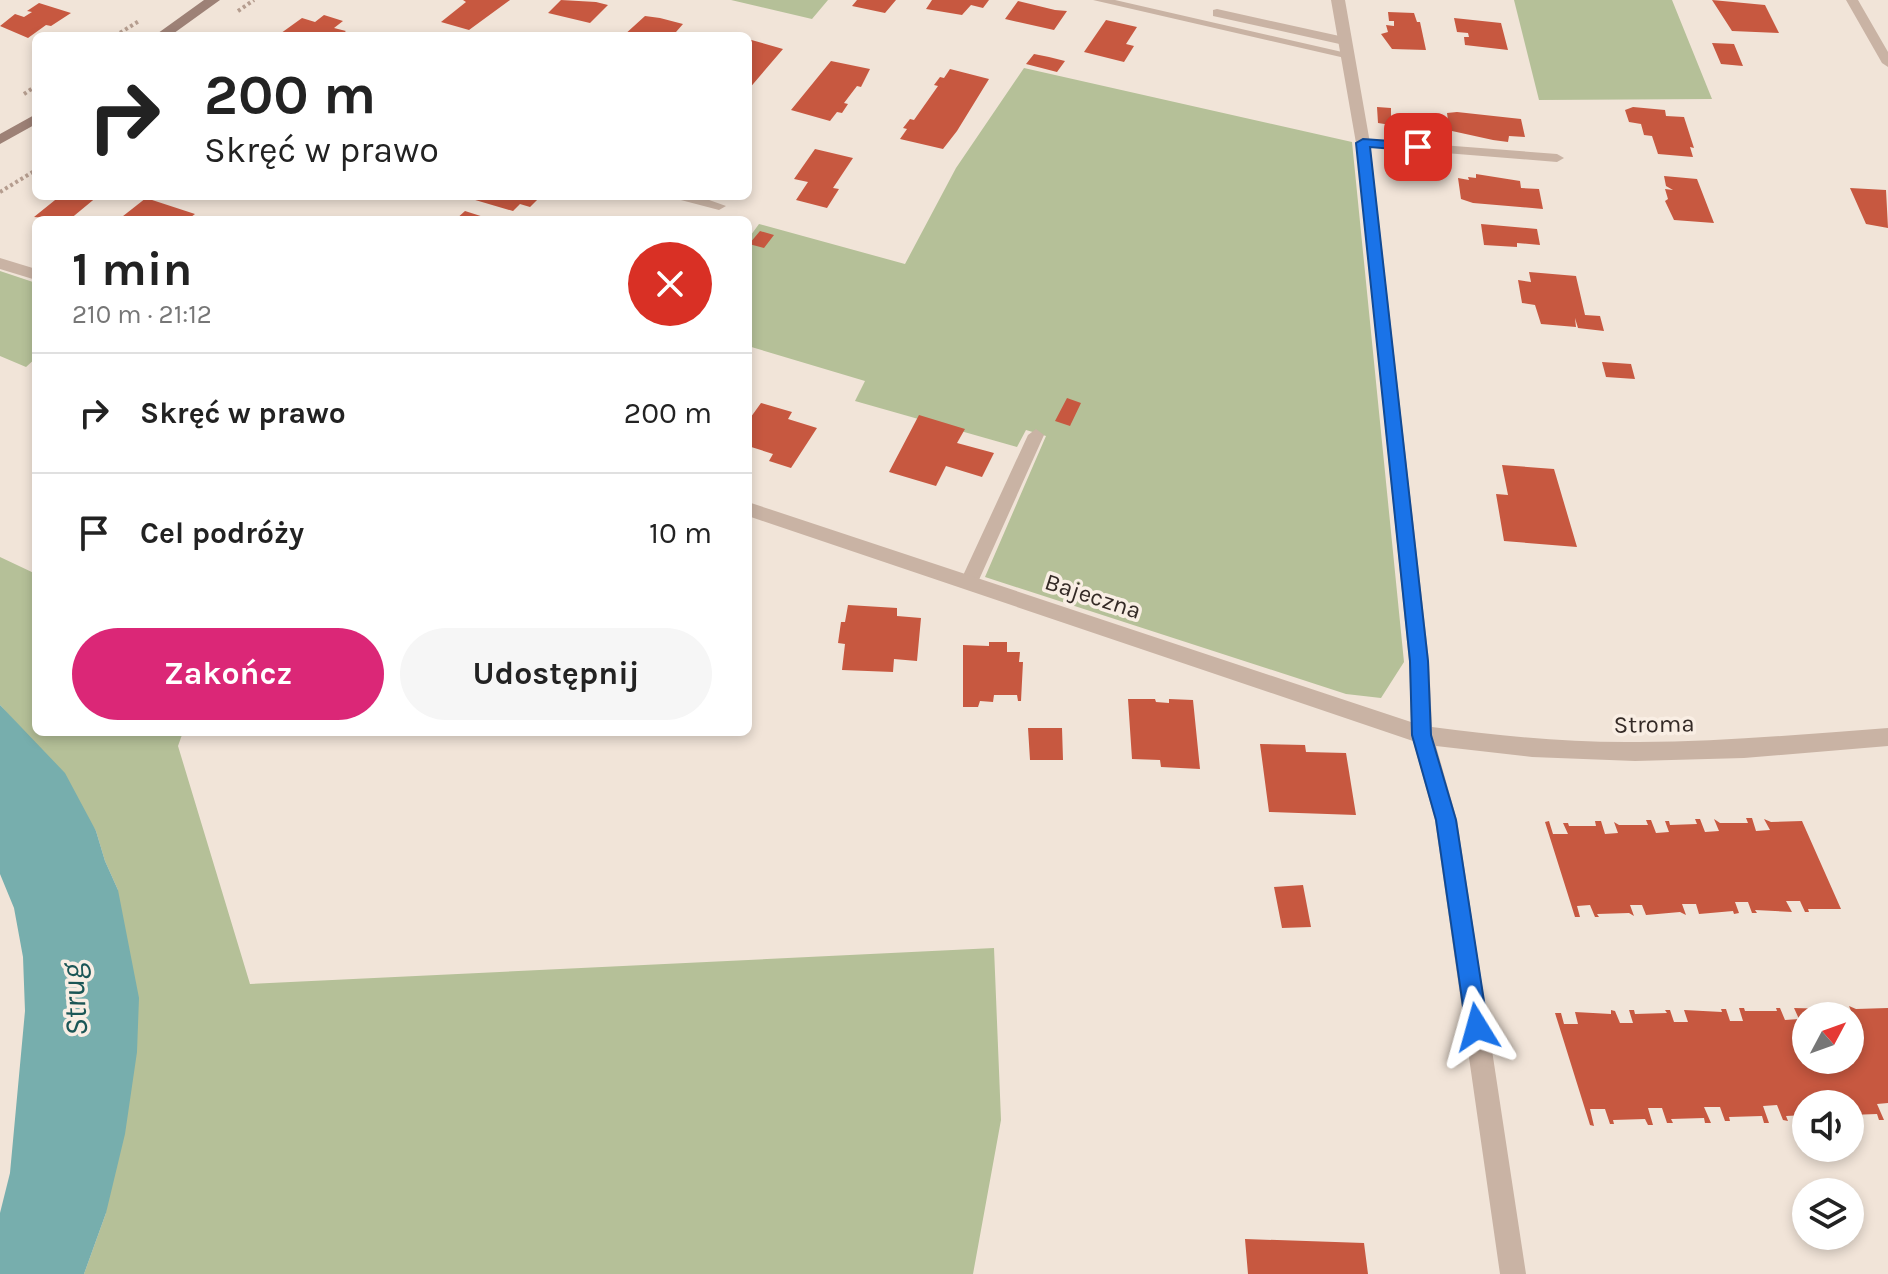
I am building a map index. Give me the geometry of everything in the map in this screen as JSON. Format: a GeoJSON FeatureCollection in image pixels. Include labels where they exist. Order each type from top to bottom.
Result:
{"type":"FeatureCollection","features":[{"type":"Feature","properties":{"kind":"main road"},"geometry":{"type":"LineString","coordinates":[[167,32],[213,0]]}},
{"type":"Feature","properties":{"kind":"main road"},"geometry":{"type":"LineString","coordinates":[[0,151],[6,137],[32,121]]}},
{"type":"Feature","properties":{"kind":"street"},"geometry":{"type":"LineString","coordinates":[[1338,0],[1363,143],[1419,661],[1422,735],[1446,820],[1513,1274]]}},
{"type":"Feature","properties":{"kind":"street"},"geometry":{"type":"LineString","coordinates":[[0,263],[32,274]]}},
{"type":"Feature","properties":{"kind":"street","name":"Bajeczna"},"geometry":{"type":"LineString","coordinates":[[752,510],[1422,735]]}},
{"type":"Feature","properties":{"kind":"street","name":"Stroma"},"geometry":{"type":"LineString","coordinates":[[1422,735],[1503,745],[1616,752],[1888,737]]}},
{"type":"Feature","properties":{"kind":"lane"},"geometry":{"type":"LineString","coordinates":[[1099,0],[1344,48]]}},
{"type":"Feature","properties":{"kind":"lane"},"geometry":{"type":"LineString","coordinates":[[1155,0],[1344,48]]}},
{"type":"Feature","properties":{"kind":"lane"},"geometry":{"type":"LineString","coordinates":[[1852,0],[1888,63]]}},
{"type":"Feature","properties":{"kind":"lane"},"geometry":{"type":"LineString","coordinates":[[1363,143],[1557,158]]}},
{"type":"Feature","properties":{"kind":"lane"},"geometry":{"type":"LineString","coordinates":[[697,200],[719,206]]}},
{"type":"Feature","properties":{"kind":"lane"},"geometry":{"type":"LineString","coordinates":[[969,582],[1036,435]]}},
{"type":"Feature","properties":{"kind":"path"},"geometry":{"type":"LineString","coordinates":[[0,192],[32,172]]}},
{"type":"Feature","properties":{"kind":"green space"},"geometry":{"type":"Polygon","coordinates":[[[731,0],[828,0],[812,19],[731,0]]]}},
{"type":"Feature","properties":{"kind":"green space"},"geometry":{"type":"Polygon","coordinates":[[[1514,0],[1672,0],[1712,99],[1539,100],[1514,0]]]}},
{"type":"Feature","properties":{"kind":"green space"},"geometry":{"type":"Polygon","coordinates":[[[1024,68],[1352,142],[1404,662],[1381,698],[1346,694],[985,577],[1046,436],[1026,430],[1017,447],[855,401],[865,381],[752,347],[752,234],[759,224],[905,264],[956,168],[1024,68]]]}},
{"type":"Feature","properties":{"kind":"green space"},"geometry":{"type":"Polygon","coordinates":[[[0,271],[32,282],[32,362],[26,367],[0,356],[0,271]]]}},
{"type":"Feature","properties":{"kind":"green space"},"geometry":{"type":"Polygon","coordinates":[[[0,557],[32,572],[32,736],[182,736],[178,746],[250,984],[994,948],[1001,1120],[973,1274],[84,1274],[106,1213],[118,890],[96,831],[34,743],[0,705],[0,557]]]}},
{"type":"Feature","properties":{"kind":"water","name":"Strug"},"geometry":{"type":"Polygon","coordinates":[[[0,705],[65,773],[96,831],[118,890],[139,998],[137,1052],[125,1134],[106,1213],[84,1274],[0,1274],[0,1213],[10,1173],[25,1011],[23,957],[14,908],[0,874],[0,705]]]}},
{"type":"Feature","properties":{"kind":"building"},"geometry":{"type":"Polygon","coordinates":[[[463,0],[510,0],[469,30],[441,22],[466,2],[463,0]]]}},
{"type":"Feature","properties":{"kind":"building"},"geometry":{"type":"Polygon","coordinates":[[[561,0],[608,5],[590,23],[548,13],[561,0]]]}},
{"type":"Feature","properties":{"kind":"building"},"geometry":{"type":"Polygon","coordinates":[[[857,0],[896,0],[885,13],[852,6],[857,0]]]}},
{"type":"Feature","properties":{"kind":"building"},"geometry":{"type":"Polygon","coordinates":[[[932,0],[989,0],[983,8],[971,5],[962,15],[926,9],[932,0]]]}},
{"type":"Feature","properties":{"kind":"building"},"geometry":{"type":"Polygon","coordinates":[[[1712,0],[1765,5],[1779,33],[1732,31],[1712,0]]]}},
{"type":"Feature","properties":{"kind":"building"},"geometry":{"type":"Polygon","coordinates":[[[1018,1],[1067,11],[1054,30],[1005,19],[1018,1]]]}},
{"type":"Feature","properties":{"kind":"building"},"geometry":{"type":"Polygon","coordinates":[[[39,3],[71,13],[51,26],[46,25],[32,32],[28,38],[0,26],[15,14],[24,17],[32,12],[27,11],[39,3]]]}},
{"type":"Feature","properties":{"kind":"building"},"geometry":{"type":"Polygon","coordinates":[[[1388,12],[1414,13],[1417,22],[1420,22],[1426,50],[1392,49],[1381,34],[1388,32],[1386,25],[1394,26],[1394,21],[1389,21],[1388,12]]]}},
{"type":"Feature","properties":{"kind":"building"},"geometry":{"type":"Polygon","coordinates":[[[324,15],[343,21],[334,28],[346,31],[283,32],[302,18],[315,22],[324,15]]]}},
{"type":"Feature","properties":{"kind":"building"},"geometry":{"type":"Polygon","coordinates":[[[645,16],[683,24],[676,32],[627,32],[645,16]]]}},
{"type":"Feature","properties":{"kind":"building"},"geometry":{"type":"Polygon","coordinates":[[[1454,18],[1501,23],[1508,50],[1465,45],[1464,37],[1469,37],[1468,33],[1457,32],[1454,18]]]}},
{"type":"Feature","properties":{"kind":"building"},"geometry":{"type":"Polygon","coordinates":[[[1106,20],[1137,27],[1126,44],[1134,46],[1124,62],[1084,52],[1106,20]]]}},
{"type":"Feature","properties":{"kind":"building"},"geometry":{"type":"Polygon","coordinates":[[[752,40],[783,49],[752,85],[752,40]]]}},
{"type":"Feature","properties":{"kind":"building"},"geometry":{"type":"Polygon","coordinates":[[[1712,43],[1734,44],[1743,66],[1721,64],[1712,43]]]}},
{"type":"Feature","properties":{"kind":"building"},"geometry":{"type":"Polygon","coordinates":[[[1034,54],[1065,61],[1057,72],[1026,64],[1034,54]]]}},
{"type":"Feature","properties":{"kind":"building"},"geometry":{"type":"Polygon","coordinates":[[[831,61],[870,69],[861,87],[857,86],[844,103],[848,104],[842,113],[837,112],[830,121],[791,110],[831,61]]]}},
{"type":"Feature","properties":{"kind":"building"},"geometry":{"type":"Polygon","coordinates":[[[950,69],[989,79],[957,131],[943,149],[900,139],[907,129],[903,128],[910,119],[914,120],[938,86],[934,85],[950,69]]]}},
{"type":"Feature","properties":{"kind":"building"},"geometry":{"type":"Polygon","coordinates":[[[1377,107],[1391,108],[1391,125],[1378,123],[1377,107]]]}},
{"type":"Feature","properties":{"kind":"building"},"geometry":{"type":"Polygon","coordinates":[[[1633,107],[1665,110],[1666,116],[1684,117],[1694,148],[1690,147],[1693,157],[1658,154],[1652,136],[1644,135],[1641,124],[1629,122],[1625,110],[1633,107]]]}},
{"type":"Feature","properties":{"kind":"building"},"geometry":{"type":"Polygon","coordinates":[[[1447,113],[1521,119],[1525,137],[1509,136],[1508,142],[1452,131],[1447,113]]]}},
{"type":"Feature","properties":{"kind":"building"},"geometry":{"type":"Polygon","coordinates":[[[815,149],[853,158],[833,188],[839,189],[827,208],[796,200],[808,182],[794,179],[815,149]]]}},
{"type":"Feature","properties":{"kind":"building"},"geometry":{"type":"Polygon","coordinates":[[[1476,174],[1520,181],[1521,188],[1539,189],[1543,209],[1473,203],[1461,199],[1458,178],[1469,180],[1468,177],[1476,178],[1476,174]]]}},
{"type":"Feature","properties":{"kind":"building"},"geometry":{"type":"Polygon","coordinates":[[[1664,176],[1697,179],[1714,223],[1674,220],[1665,201],[1668,199],[1665,189],[1673,190],[1666,186],[1664,176]]]}},
{"type":"Feature","properties":{"kind":"building"},"geometry":{"type":"Polygon","coordinates":[[[1850,188],[1886,190],[1888,228],[1866,224],[1850,188]]]}},
{"type":"Feature","properties":{"kind":"building"},"geometry":{"type":"Polygon","coordinates":[[[55,200],[93,200],[74,216],[35,216],[55,200]]]}},
{"type":"Feature","properties":{"kind":"building"},"geometry":{"type":"Polygon","coordinates":[[[143,200],[195,214],[192,216],[123,216],[143,200]]]}},
{"type":"Feature","properties":{"kind":"building"},"geometry":{"type":"Polygon","coordinates":[[[475,200],[537,200],[530,207],[520,204],[513,211],[475,200]]]}},
{"type":"Feature","properties":{"kind":"building"},"geometry":{"type":"Polygon","coordinates":[[[465,211],[481,216],[459,216],[465,211]]]}},
{"type":"Feature","properties":{"kind":"building"},"geometry":{"type":"Polygon","coordinates":[[[1481,224],[1537,229],[1540,245],[1484,245],[1481,224]]]}},
{"type":"Feature","properties":{"kind":"building"},"geometry":{"type":"Polygon","coordinates":[[[760,231],[774,235],[764,248],[752,245],[760,231]]]}},
{"type":"Feature","properties":{"kind":"building"},"geometry":{"type":"Polygon","coordinates":[[[1529,272],[1576,276],[1585,315],[1600,316],[1604,331],[1578,328],[1575,318],[1576,327],[1541,324],[1535,305],[1522,303],[1518,280],[1531,282],[1529,272]]]}},
{"type":"Feature","properties":{"kind":"building"},"geometry":{"type":"Polygon","coordinates":[[[1602,362],[1631,364],[1635,379],[1606,377],[1602,362]]]}},
{"type":"Feature","properties":{"kind":"building"},"geometry":{"type":"Polygon","coordinates":[[[1067,398],[1081,403],[1070,426],[1055,421],[1067,398]]]}},
{"type":"Feature","properties":{"kind":"building"},"geometry":{"type":"Polygon","coordinates":[[[761,403],[792,412],[788,419],[817,428],[791,468],[769,461],[773,454],[752,447],[752,415],[761,403]]]}},
{"type":"Feature","properties":{"kind":"building"},"geometry":{"type":"Polygon","coordinates":[[[919,415],[965,429],[957,443],[994,453],[982,477],[946,466],[936,486],[889,472],[919,415]]]}},
{"type":"Feature","properties":{"kind":"building"},"geometry":{"type":"Polygon","coordinates":[[[1502,465],[1554,469],[1577,547],[1504,541],[1496,494],[1508,495],[1502,465]]]}},
{"type":"Feature","properties":{"kind":"building"},"geometry":{"type":"Polygon","coordinates":[[[848,605],[897,608],[897,616],[921,618],[917,661],[894,659],[893,672],[842,670],[845,644],[838,643],[841,622],[845,622],[848,605]]]}},
{"type":"Feature","properties":{"kind":"building"},"geometry":{"type":"Polygon","coordinates":[[[989,642],[1007,642],[1007,652],[1020,652],[1019,662],[1023,662],[1021,701],[1018,701],[1017,695],[994,695],[993,702],[980,701],[978,707],[963,707],[963,645],[989,646],[989,642]]]}},
{"type":"Feature","properties":{"kind":"building"},"geometry":{"type":"Polygon","coordinates":[[[1128,699],[1155,699],[1156,702],[1169,703],[1169,699],[1193,700],[1200,769],[1161,767],[1160,760],[1132,759],[1128,699]]]}},
{"type":"Feature","properties":{"kind":"building"},"geometry":{"type":"Polygon","coordinates":[[[1028,728],[1062,728],[1063,760],[1030,760],[1028,728]]]}},
{"type":"Feature","properties":{"kind":"building"},"geometry":{"type":"Polygon","coordinates":[[[1260,744],[1305,745],[1306,752],[1346,753],[1356,815],[1269,812],[1260,744]]]}},
{"type":"Feature","properties":{"kind":"building"},"geometry":{"type":"Polygon","coordinates":[[[1746,818],[1752,818],[1756,831],[1770,830],[1764,819],[1771,822],[1802,821],[1841,909],[1808,909],[1809,912],[1805,912],[1800,901],[1786,901],[1792,912],[1755,910],[1757,913],[1752,913],[1748,902],[1735,902],[1739,913],[1734,914],[1733,911],[1699,914],[1696,904],[1682,904],[1686,915],[1680,912],[1646,915],[1642,905],[1630,905],[1634,916],[1629,913],[1597,914],[1599,917],[1595,917],[1590,905],[1577,906],[1580,917],[1575,917],[1545,822],[1549,821],[1553,834],[1568,834],[1563,823],[1569,826],[1596,826],[1595,821],[1601,821],[1605,834],[1618,833],[1614,822],[1619,825],[1648,825],[1646,820],[1651,820],[1656,833],[1669,832],[1665,821],[1669,821],[1670,825],[1697,824],[1695,819],[1700,819],[1705,832],[1719,831],[1714,819],[1720,823],[1748,823],[1746,818]]]}},
{"type":"Feature","properties":{"kind":"building"},"geometry":{"type":"Polygon","coordinates":[[[1303,885],[1311,927],[1282,928],[1274,887],[1303,885]]]}},
{"type":"Feature","properties":{"kind":"building"},"geometry":{"type":"Polygon","coordinates":[[[1739,1008],[1745,1011],[1777,1011],[1776,1008],[1780,1008],[1785,1020],[1792,1020],[1792,1074],[1864,1074],[1864,1009],[1888,1008],[1888,1103],[1877,1104],[1884,1120],[1879,1120],[1877,1114],[1864,1114],[1864,1090],[1792,1090],[1792,1116],[1786,1116],[1788,1121],[1783,1120],[1777,1105],[1763,1106],[1769,1123],[1764,1123],[1762,1116],[1729,1117],[1730,1121],[1725,1121],[1720,1107],[1704,1107],[1711,1123],[1705,1123],[1704,1118],[1671,1119],[1673,1123],[1667,1123],[1662,1108],[1648,1108],[1653,1125],[1648,1125],[1645,1119],[1613,1120],[1614,1124],[1610,1124],[1605,1109],[1590,1109],[1594,1126],[1590,1125],[1555,1013],[1561,1013],[1564,1024],[1578,1024],[1575,1012],[1611,1014],[1611,1010],[1615,1011],[1620,1023],[1633,1023],[1629,1010],[1634,1010],[1635,1014],[1667,1013],[1665,1010],[1670,1010],[1674,1022],[1688,1022],[1684,1010],[1722,1012],[1721,1009],[1726,1009],[1730,1021],[1743,1021],[1739,1008]]]}},
{"type":"Feature","properties":{"kind":"building"},"geometry":{"type":"Polygon","coordinates":[[[1245,1239],[1364,1243],[1368,1274],[1248,1274],[1245,1239]]]}},
{"type":"Feature","properties":{"kind":"route"},"geometry":{"type":"LineString","coordinates":[[1418,147],[1363,143],[1419,661],[1422,735],[1446,820],[1477,1027]]}}]}
